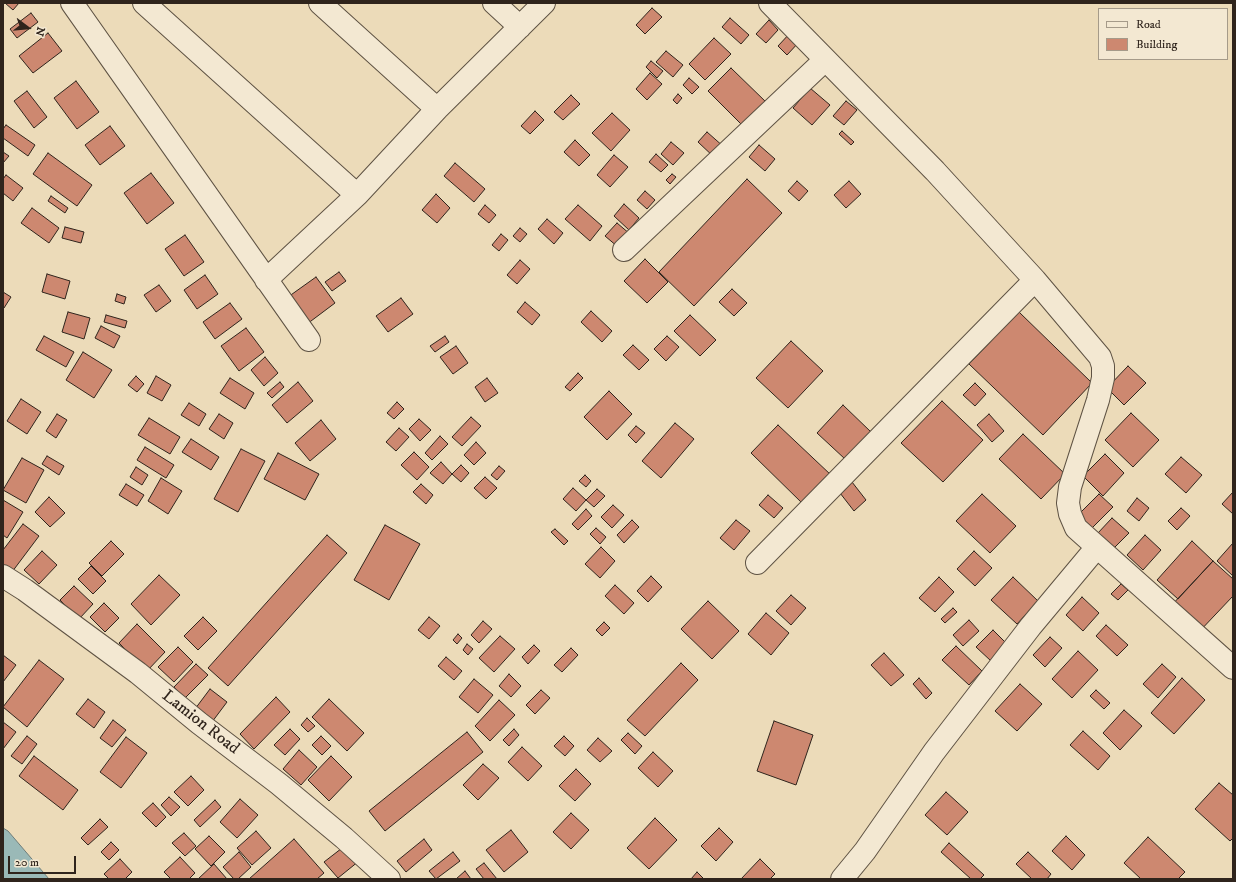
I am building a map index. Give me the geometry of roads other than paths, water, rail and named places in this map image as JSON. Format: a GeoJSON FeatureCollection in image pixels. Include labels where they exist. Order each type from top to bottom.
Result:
{"type":"FeatureCollection","features":[{"type":"Feature","properties":{"kind":"street"},"geometry":{"type":"LineString","coordinates":[[72,3],[309,340]]}},
{"type":"Feature","properties":{"kind":"street"},"geometry":{"type":"LineString","coordinates":[[144,3],[357,195]]}},
{"type":"Feature","properties":{"kind":"street"},"geometry":{"type":"LineString","coordinates":[[320,3],[437,109]]}},
{"type":"Feature","properties":{"kind":"street"},"geometry":{"type":"LineString","coordinates":[[494,3],[520,27]]}},
{"type":"Feature","properties":{"kind":"street"},"geometry":{"type":"LineString","coordinates":[[266,280],[357,195],[437,109],[544,3]]}},
{"type":"Feature","properties":{"kind":"street"},"geometry":{"type":"LineString","coordinates":[[770,3],[918,154],[1035,280],[1100,358],[1103,366],[1103,378],[1098,400],[1070,486],[1068,503],[1070,514],[1076,528],[1233,668]]}},
{"type":"Feature","properties":{"kind":"street"},"geometry":{"type":"LineString","coordinates":[[624,250],[825,60]]}},
{"type":"Feature","properties":{"kind":"street"},"geometry":{"type":"LineString","coordinates":[[757,563],[1035,280]]}},
{"type":"Feature","properties":{"kind":"street"},"geometry":{"type":"LineString","coordinates":[[842,879],[865,851],[934,752],[1030,626],[1097,547]]}},
{"type":"Feature","properties":{"kind":"street","name":"Lamion Road"},"geometry":{"type":"LineString","coordinates":[[3,576],[25,590],[138,673],[199,723],[279,784],[344,838],[389,879]]}},
{"type":"Feature","properties":{"kind":"water"},"geometry":{"type":"Polygon","coordinates":[[[3,828],[8,831],[49,879],[3,879],[3,828]]]}}]}
